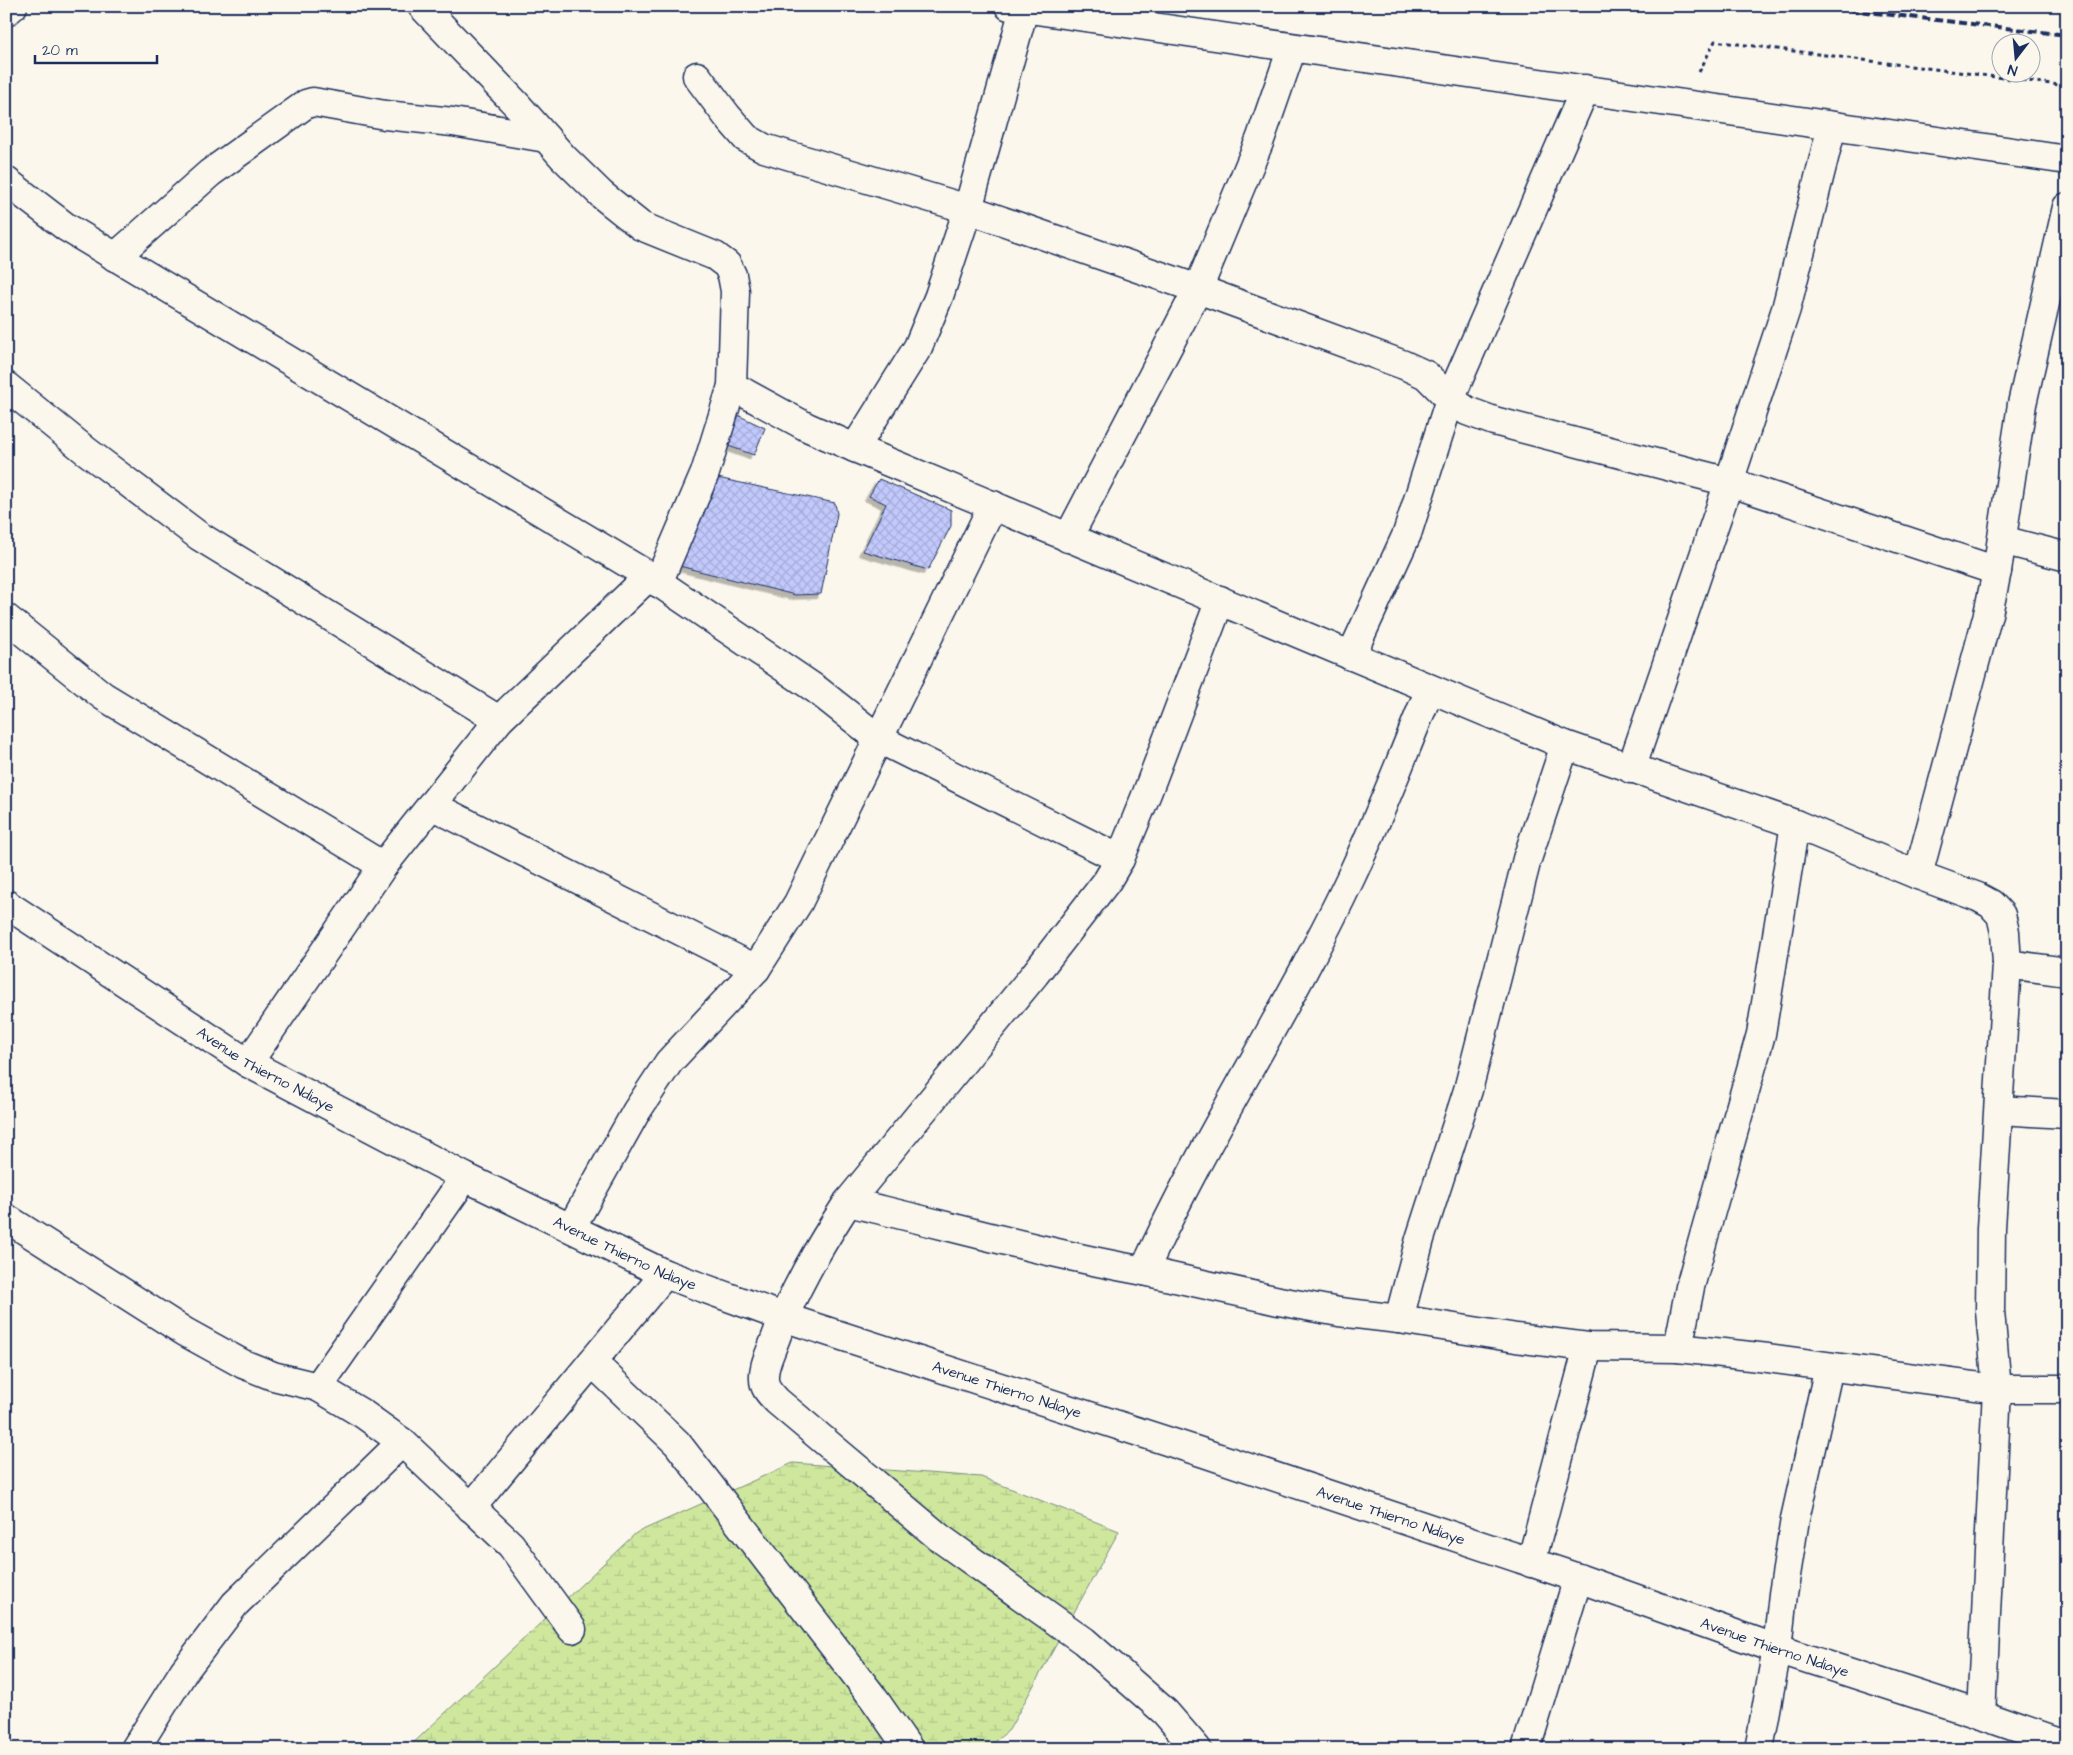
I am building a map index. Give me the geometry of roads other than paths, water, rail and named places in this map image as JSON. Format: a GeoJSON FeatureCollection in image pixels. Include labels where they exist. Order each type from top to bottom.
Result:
{"type":"FeatureCollection","features":[{"type":"Feature","properties":{"kind":"street"},"geometry":{"type":"LineString","coordinates":[[6,12],[13,6]]}},
{"type":"Feature","properties":{"kind":"street"},"geometry":{"type":"LineString","coordinates":[[248,1063],[383,866],[499,720],[653,579],[705,473],[732,386],[734,290],[732,275],[727,264],[715,256],[641,226],[602,195],[422,6]]}},
{"type":"Feature","properties":{"kind":"street"},"geometry":{"type":"LineString","coordinates":[[855,448],[918,347],[939,296],[968,209],[1016,7],[2067,160]]}},
{"type":"Feature","properties":{"kind":"street"},"geometry":{"type":"LineString","coordinates":[[1068,538],[1198,289],[1260,140],[1292,48]]}},
{"type":"Feature","properties":{"kind":"street"},"geometry":{"type":"LineString","coordinates":[[697,76],[746,138],[764,148],[968,209],[1198,289],[1404,365],[1426,375],[1450,399],[1467,411],[1494,421],[1729,482],[1997,571]]}},
{"type":"Feature","properties":{"kind":"street"},"geometry":{"type":"LineString","coordinates":[[1351,656],[1407,534],[1450,399],[1585,89]]}},
{"type":"Feature","properties":{"kind":"street"},"geometry":{"type":"LineString","coordinates":[[115,257],[210,173],[306,104],[313,102],[386,115],[452,122],[546,138]]}},
{"type":"Feature","properties":{"kind":"street"},"geometry":{"type":"LineString","coordinates":[[1631,769],[1786,309],[1832,126]]}},
{"type":"Feature","properties":{"kind":"street"},"geometry":{"type":"LineString","coordinates":[[6,181],[66,227],[653,579],[816,690],[879,740],[1120,859]]}},
{"type":"Feature","properties":{"kind":"street"},"geometry":{"type":"LineString","coordinates":[[1918,875],[1988,614],[1997,571],[2022,404],[2067,207]]}},
{"type":"Feature","properties":{"kind":"street"},"geometry":{"type":"LineString","coordinates":[[6,386],[92,456],[199,536],[499,720]]}},
{"type":"Feature","properties":{"kind":"street"},"geometry":{"type":"LineString","coordinates":[[732,386],[808,426],[855,448],[1565,746],[1706,792],[1795,824],[1918,875],[1978,897],[1991,904],[2001,915],[2005,932],[2008,964],[1990,1228],[1990,1312],[1997,1389],[1981,1715]]}},
{"type":"Feature","properties":{"kind":"street"},"geometry":{"type":"LineString","coordinates":[[571,1228],[636,1112],[670,1062],[756,969],[809,884],[992,505]]}},
{"type":"Feature","properties":{"kind":"street"},"geometry":{"type":"LineString","coordinates":[[2002,540],[2067,557]]}},
{"type":"Feature","properties":{"kind":"street"},"geometry":{"type":"LineString","coordinates":[[1197,1749],[1164,1712],[1084,1641],[940,1538],[777,1401],[767,1391],[764,1381],[764,1370],[783,1317],[823,1242],[848,1202],[1035,974],[1107,880],[1120,859],[1220,600]]}},
{"type":"Feature","properties":{"kind":"street"},"geometry":{"type":"LineString","coordinates":[[6,618],[103,696],[383,866]]}},
{"type":"Feature","properties":{"kind":"street"},"geometry":{"type":"LineString","coordinates":[[1144,1271],[1185,1184],[1245,1078],[1351,877],[1430,689]]}},
{"type":"Feature","properties":{"kind":"street"},"geometry":{"type":"LineString","coordinates":[[1399,1318],[1420,1239],[1468,1090],[1527,859],[1565,746]]}},
{"type":"Feature","properties":{"kind":"street"},"geometry":{"type":"LineString","coordinates":[[432,805],[756,969]]}},
{"type":"Feature","properties":{"kind":"street"},"geometry":{"type":"LineString","coordinates":[[1678,1348],[1690,1287],[1761,1034],[1795,824]]}},
{"type":"Feature","properties":{"kind":"street","name":"Avenue Thierno Ndiaye"},"geometry":{"type":"LineString","coordinates":[[6,904],[248,1063],[465,1177],[665,1274],[783,1317],[1204,1453],[1578,1578],[1777,1649],[1981,1715],[2022,1739],[2067,1745]]}},
{"type":"Feature","properties":{"kind":"street"},"geometry":{"type":"LineString","coordinates":[[2008,964],[2067,972]]}},
{"type":"Feature","properties":{"kind":"street"},"geometry":{"type":"LineString","coordinates":[[1998,1110],[2067,1114]]}},
{"type":"Feature","properties":{"kind":"street"},"geometry":{"type":"LineString","coordinates":[[318,1387],[465,1177]]}},
{"type":"Feature","properties":{"kind":"street"},"geometry":{"type":"LineString","coordinates":[[848,1202],[1106,1264],[1339,1312],[1399,1318],[1516,1338],[1588,1347],[1678,1348],[1997,1389],[2067,1389]]}},
{"type":"Feature","properties":{"kind":"street"},"geometry":{"type":"LineString","coordinates":[[6,1218],[185,1332],[250,1367],[273,1376],[318,1387],[363,1414],[402,1442],[511,1545],[572,1629]]}},
{"type":"Feature","properties":{"kind":"street"},"geometry":{"type":"LineString","coordinates":[[472,1508],[665,1274]]}},
{"type":"Feature","properties":{"kind":"street"},"geometry":{"type":"LineString","coordinates":[[1531,1563],[1588,1347]]}},
{"type":"Feature","properties":{"kind":"street"},"geometry":{"type":"LineString","coordinates":[[592,1362],[677,1443],[872,1696],[909,1749]]}},
{"type":"Feature","properties":{"kind":"street"},"geometry":{"type":"LineString","coordinates":[[1759,1749],[1777,1649],[1783,1594],[1795,1519],[1829,1367]]}},
{"type":"Feature","properties":{"kind":"street"},"geometry":{"type":"LineString","coordinates":[[135,1749],[184,1671],[235,1604],[402,1442]]}},
{"type":"Feature","properties":{"kind":"street"},"geometry":{"type":"LineString","coordinates":[[1526,1749],[1578,1578]]}},
{"type":"Feature","properties":{"kind":"railway"},"geometry":{"type":"LineString","coordinates":[[1815,6],[2067,35]]}}]}
